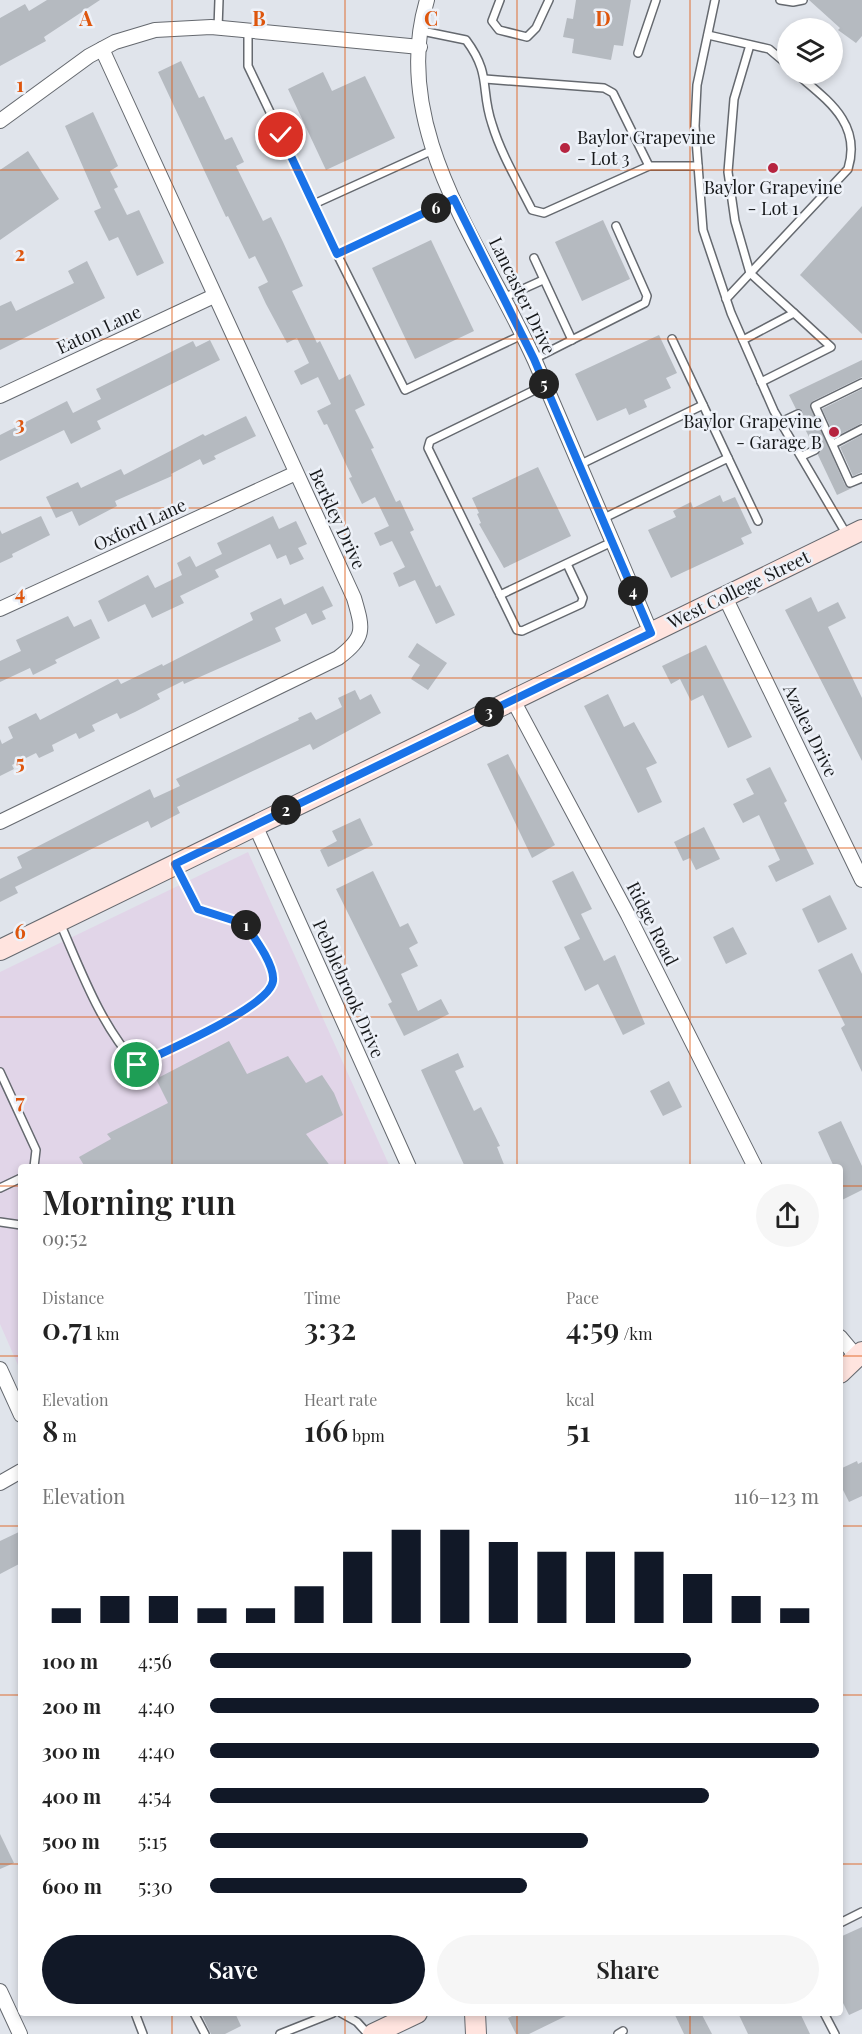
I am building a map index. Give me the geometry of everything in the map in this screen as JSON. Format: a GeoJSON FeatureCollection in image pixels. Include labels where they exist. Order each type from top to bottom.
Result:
{"type":"FeatureCollection","features":[{"type":"Feature","properties":{"kind":"street","name":"Lancaster Drive"},"geometry":{"type":"LineString","coordinates":[[428,0],[420,47],[420,85],[425,120],[437,164],[534,359],[651,633]]}},
{"type":"Feature","properties":{"kind":"street"},"geometry":{"type":"LineString","coordinates":[[0,121],[102,49],[115,42],[155,30],[218,28],[420,47]]}},
{"type":"Feature","properties":{"kind":"street","name":"Berkley Drive"},"geometry":{"type":"LineString","coordinates":[[0,822],[338,658],[357,644],[361,636],[360,619],[354,598],[102,49]]}},
{"type":"Feature","properties":{"kind":"street","name":"Eaton Lane"},"geometry":{"type":"LineString","coordinates":[[0,396],[214,296]]}},
{"type":"Feature","properties":{"kind":"street","name":"Oxford Lane"},"geometry":{"type":"LineString","coordinates":[[0,609],[296,473]]}},
{"type":"Feature","properties":{"kind":"street","name":"West College Street"},"geometry":{"type":"LineString","coordinates":[[0,950],[855,533]]}},
{"type":"Feature","properties":{"kind":"street","name":"Azalea Drive"},"geometry":{"type":"LineString","coordinates":[[725,597],[862,880]]}},
{"type":"Feature","properties":{"kind":"street","name":"Ridge Road"},"geometry":{"type":"LineString","coordinates":[[513,700],[628,915],[753,1164]]}},
{"type":"Feature","properties":{"kind":"street","name":"Pebblebrook Drive"},"geometry":{"type":"LineString","coordinates":[[255,825],[407,1164]]}},
{"type":"Feature","properties":{"kind":"street"},"geometry":{"type":"LineString","coordinates":[[843,1340],[859,1354],[843,1370]]}},
{"type":"Feature","properties":{"kind":"street"},"geometry":{"type":"LineString","coordinates":[[0,1369],[18,1408]]}},
{"type":"Feature","properties":{"kind":"street"},"geometry":{"type":"LineString","coordinates":[[0,1483],[18,1473]]}},
{"type":"Feature","properties":{"kind":"street"},"geometry":{"type":"LineString","coordinates":[[0,1991],[20,2034]]}},
{"type":"Feature","properties":{"kind":"street"},"geometry":{"type":"LineString","coordinates":[[373,2034],[411,2016]]}},
{"type":"Feature","properties":{"kind":"street"},"geometry":{"type":"LineString","coordinates":[[475,2016],[476,2034]]}},
{"type":"Feature","properties":{"kind":"lane"},"geometry":{"type":"LineString","coordinates":[[218,28],[219,0]]}},
{"type":"Feature","properties":{"kind":"lane"},"geometry":{"type":"LineString","coordinates":[[500,0],[492,21],[499,30],[526,37],[536,28],[549,0]]}},
{"type":"Feature","properties":{"kind":"lane"},"geometry":{"type":"LineString","coordinates":[[638,53],[656,0]]}},
{"type":"Feature","properties":{"kind":"lane"},"geometry":{"type":"LineString","coordinates":[[715,0],[697,85],[695,126],[703,230],[726,299],[761,382],[781,422],[855,533]]}},
{"type":"Feature","properties":{"kind":"lane"},"geometry":{"type":"LineString","coordinates":[[780,0],[793,2],[803,0]]}},
{"type":"Feature","properties":{"kind":"lane"},"geometry":{"type":"LineString","coordinates":[[248,30],[248,66],[337,254],[405,390],[522,335]]}},
{"type":"Feature","properties":{"kind":"lane"},"geometry":{"type":"LineString","coordinates":[[422,31],[466,40],[480,58],[491,123],[532,210],[544,213],[650,165],[698,166]]}},
{"type":"Feature","properties":{"kind":"lane"},"geometry":{"type":"LineString","coordinates":[[708,35],[769,49],[777,56]]}},
{"type":"Feature","properties":{"kind":"lane"},"geometry":{"type":"LineString","coordinates":[[750,45],[734,99],[728,172],[735,221],[750,273],[831,347],[761,382]]}},
{"type":"Feature","properties":{"kind":"lane"},"geometry":{"type":"LineString","coordinates":[[485,79],[604,88],[613,93],[650,165]]}},
{"type":"Feature","properties":{"kind":"lane"},"geometry":{"type":"LineString","coordinates":[[726,299],[848,169],[854,158],[854,132],[849,120],[808,84]]}},
{"type":"Feature","properties":{"kind":"lane"},"geometry":{"type":"LineString","coordinates":[[314,204],[433,150]]}},
{"type":"Feature","properties":{"kind":"lane"},"geometry":{"type":"LineString","coordinates":[[337,254],[454,199]]}},
{"type":"Feature","properties":{"kind":"lane"},"geometry":{"type":"LineString","coordinates":[[534,359],[645,303],[647,296],[616,226]]}},
{"type":"Feature","properties":{"kind":"lane"},"geometry":{"type":"LineString","coordinates":[[534,258],[572,340]]}},
{"type":"Feature","properties":{"kind":"lane"},"geometry":{"type":"LineString","coordinates":[[503,298],[543,279]]}},
{"type":"Feature","properties":{"kind":"lane"},"geometry":{"type":"LineString","coordinates":[[743,340],[794,313]]}},
{"type":"Feature","properties":{"kind":"lane"},"geometry":{"type":"LineString","coordinates":[[672,339],[758,521]]}},
{"type":"Feature","properties":{"kind":"lane"},"geometry":{"type":"LineString","coordinates":[[862,383],[815,406],[850,483],[862,478]]}},
{"type":"Feature","properties":{"kind":"lane"},"geometry":{"type":"LineString","coordinates":[[545,385],[430,441],[428,448],[517,630],[522,631],[581,604],[583,598],[567,564]]}},
{"type":"Feature","properties":{"kind":"lane"},"geometry":{"type":"LineString","coordinates":[[579,465],[703,405]]}},
{"type":"Feature","properties":{"kind":"lane"},"geometry":{"type":"LineString","coordinates":[[781,422],[798,414]]}},
{"type":"Feature","properties":{"kind":"lane"},"geometry":{"type":"LineString","coordinates":[[832,444],[862,429]]}},
{"type":"Feature","properties":{"kind":"lane"},"geometry":{"type":"LineString","coordinates":[[802,456],[815,450]]}},
{"type":"Feature","properties":{"kind":"lane"},"geometry":{"type":"LineString","coordinates":[[602,519],[728,458]]}},
{"type":"Feature","properties":{"kind":"lane"},"geometry":{"type":"LineString","coordinates":[[500,595],[612,542]]}},
{"type":"Feature","properties":{"kind":"lane"},"geometry":{"type":"LineString","coordinates":[[59,921],[85,981],[118,1044],[137,1065],[242,1013],[271,989],[273,979],[262,950],[245,924],[198,909],[175,864]]}},
{"type":"Feature","properties":{"kind":"lane"},"geometry":{"type":"LineString","coordinates":[[0,1072],[36,1150],[34,1164]]}},
{"type":"Feature","properties":{"kind":"lane"},"geometry":{"type":"LineString","coordinates":[[0,1188],[18,1179]]}},
{"type":"Feature","properties":{"kind":"lane"},"geometry":{"type":"LineString","coordinates":[[0,1222],[18,1225]]}},
{"type":"Feature","properties":{"kind":"lane"},"geometry":{"type":"LineString","coordinates":[[843,1922],[862,1912]]}},
{"type":"Feature","properties":{"kind":"lane"},"geometry":{"type":"LineString","coordinates":[[136,2016],[143,2034]]}},
{"type":"Feature","properties":{"kind":"lane"},"geometry":{"type":"LineString","coordinates":[[196,2016],[205,2034]]}},
{"type":"Feature","properties":{"kind":"lane"},"geometry":{"type":"LineString","coordinates":[[280,2034],[322,2016]]}},
{"type":"Feature","properties":{"kind":"lane"},"geometry":{"type":"LineString","coordinates":[[346,2016],[357,2022],[368,2034]]}},
{"type":"Feature","properties":{"kind":"lane"},"geometry":{"type":"LineString","coordinates":[[826,2016],[835,2034]]}},
{"type":"Feature","properties":{"kind":"shaded area"},"geometry":{"type":"Polygon","coordinates":[[[248,852],[389,1164],[18,1164],[18,1365],[0,1324],[0,972],[248,852]]]}},
{"type":"Feature","properties":{"kind":"building"},"geometry":{"type":"Polygon","coordinates":[[[47,0],[100,0],[44,37],[46,41],[0,66],[0,18],[25,4],[29,11],[47,0]]]}},
{"type":"Feature","properties":{"kind":"building"},"geometry":{"type":"Polygon","coordinates":[[[576,0],[631,0],[623,46],[614,45],[611,60],[572,53],[574,39],[563,37],[567,18],[573,19],[576,0]]]}},
{"type":"Feature","properties":{"kind":"building"},"geometry":{"type":"Polygon","coordinates":[[[809,0],[862,0],[862,36],[856,43],[843,34],[843,18],[829,18],[809,0]]]}},
{"type":"Feature","properties":{"kind":"building"},"geometry":{"type":"Polygon","coordinates":[[[181,61],[199,98],[204,96],[225,140],[232,137],[244,162],[236,166],[263,221],[271,217],[303,286],[292,291],[317,343],[320,341],[339,380],[350,374],[365,405],[355,410],[374,448],[371,449],[396,502],[400,500],[414,530],[410,532],[436,587],[440,585],[455,615],[436,624],[415,580],[399,587],[393,573],[405,567],[392,541],[380,546],[374,533],[389,526],[375,497],[362,504],[327,424],[324,425],[317,411],[331,404],[318,377],[301,385],[294,371],[309,363],[297,338],[287,343],[266,304],[258,287],[268,282],[255,256],[249,259],[228,216],[226,217],[158,72],[181,61]]]}},
{"type":"Feature","properties":{"kind":"building"},"geometry":{"type":"Polygon","coordinates":[[[323,72],[332,91],[365,76],[395,138],[326,170],[288,89],[323,72]]]}},
{"type":"Feature","properties":{"kind":"building"},"geometry":{"type":"Polygon","coordinates":[[[93,112],[118,166],[110,171],[118,187],[114,189],[127,215],[139,210],[164,263],[137,276],[118,237],[109,241],[94,211],[101,208],[65,126],[93,112]]]}},
{"type":"Feature","properties":{"kind":"building"},"geometry":{"type":"Polygon","coordinates":[[[28,151],[59,199],[0,240],[0,170],[28,151]]]}},
{"type":"Feature","properties":{"kind":"building"},"geometry":{"type":"Polygon","coordinates":[[[862,206],[862,334],[800,275],[862,206]]]}},
{"type":"Feature","properties":{"kind":"building"},"geometry":{"type":"Polygon","coordinates":[[[603,220],[630,279],[582,301],[555,242],[603,220]]]}},
{"type":"Feature","properties":{"kind":"building"},"geometry":{"type":"Polygon","coordinates":[[[431,240],[474,331],[415,359],[372,268],[431,240]]]}},
{"type":"Feature","properties":{"kind":"building"},"geometry":{"type":"Polygon","coordinates":[[[87,261],[105,298],[0,350],[0,306],[11,301],[16,311],[74,283],[68,271],[87,261]]]}},
{"type":"Feature","properties":{"kind":"building"},"geometry":{"type":"Polygon","coordinates":[[[659,335],[677,373],[666,378],[671,388],[644,400],[647,407],[629,415],[626,408],[597,421],[575,374],[659,335]]]}},
{"type":"Feature","properties":{"kind":"building"},"geometry":{"type":"Polygon","coordinates":[[[210,340],[220,360],[97,421],[101,429],[71,444],[64,430],[0,461],[0,435],[67,401],[73,413],[101,399],[96,389],[193,341],[196,347],[210,340]]]}},
{"type":"Feature","properties":{"kind":"building"},"geometry":{"type":"Polygon","coordinates":[[[862,360],[862,377],[813,401],[810,405],[845,485],[852,488],[837,495],[818,455],[820,447],[813,445],[800,419],[803,411],[796,409],[789,395],[862,360]]]}},
{"type":"Feature","properties":{"kind":"building"},"geometry":{"type":"Polygon","coordinates":[[[862,389],[862,423],[835,437],[822,409],[862,389]]]}},
{"type":"Feature","properties":{"kind":"building"},"geometry":{"type":"Polygon","coordinates":[[[246,416],[256,436],[214,456],[216,459],[203,465],[200,459],[171,474],[172,476],[115,501],[117,506],[79,526],[72,511],[56,518],[46,497],[78,482],[81,488],[121,469],[124,475],[203,434],[205,436],[246,416]]]}},
{"type":"Feature","properties":{"kind":"building"},"geometry":{"type":"Polygon","coordinates":[[[862,435],[862,472],[853,476],[840,447],[862,435]]]}},
{"type":"Feature","properties":{"kind":"building"},"geometry":{"type":"Polygon","coordinates":[[[538,467],[571,536],[504,568],[479,524],[481,523],[477,514],[479,513],[472,498],[538,467]]]}},
{"type":"Feature","properties":{"kind":"building"},"geometry":{"type":"Polygon","coordinates":[[[720,495],[723,502],[735,497],[752,533],[741,538],[744,544],[671,578],[648,530],[676,517],[673,511],[691,502],[693,508],[720,495]]]}},
{"type":"Feature","properties":{"kind":"building"},"geometry":{"type":"Polygon","coordinates":[[[41,516],[50,535],[12,554],[13,557],[0,563],[0,530],[2,534],[41,516]]]}},
{"type":"Feature","properties":{"kind":"building"},"geometry":{"type":"Polygon","coordinates":[[[273,516],[279,529],[296,521],[307,544],[298,548],[304,559],[290,565],[286,555],[277,559],[270,544],[215,570],[219,577],[180,596],[184,603],[152,618],[145,604],[108,622],[98,601],[148,575],[155,588],[182,575],[177,563],[190,556],[196,567],[222,554],[217,543],[273,516]]]}},
{"type":"Feature","properties":{"kind":"building"},"geometry":{"type":"Polygon","coordinates":[[[323,586],[333,606],[322,611],[326,619],[312,625],[306,613],[275,628],[281,641],[184,684],[183,681],[157,694],[160,699],[135,712],[120,719],[117,713],[92,725],[95,731],[79,739],[76,733],[52,745],[54,751],[39,758],[36,753],[12,765],[14,769],[0,776],[0,739],[2,744],[13,738],[8,727],[36,713],[40,720],[118,679],[121,684],[162,664],[163,666],[253,620],[250,613],[281,598],[284,605],[323,586]]]}},
{"type":"Feature","properties":{"kind":"building"},"geometry":{"type":"Polygon","coordinates":[[[811,597],[818,612],[838,602],[846,618],[828,627],[862,698],[862,761],[785,610],[811,597]]]}},
{"type":"Feature","properties":{"kind":"building"},"geometry":{"type":"Polygon","coordinates":[[[68,616],[74,627],[91,619],[100,638],[55,660],[57,663],[33,675],[30,668],[0,682],[0,661],[21,651],[16,640],[68,616]]]}},
{"type":"Feature","properties":{"kind":"building"},"geometry":{"type":"Polygon","coordinates":[[[417,643],[447,663],[428,690],[411,679],[420,665],[408,657],[417,643]]]}},
{"type":"Feature","properties":{"kind":"building"},"geometry":{"type":"Polygon","coordinates":[[[706,645],[752,737],[728,748],[703,695],[691,701],[680,679],[671,684],[662,666],[706,645]]]}},
{"type":"Feature","properties":{"kind":"building"},"geometry":{"type":"Polygon","coordinates":[[[355,690],[360,700],[371,694],[381,713],[313,750],[310,744],[177,807],[180,813],[151,828],[148,821],[15,887],[18,893],[0,902],[0,879],[22,868],[17,857],[150,789],[154,798],[180,786],[176,779],[299,720],[298,718],[311,712],[316,720],[342,707],[338,698],[355,690]]]}},
{"type":"Feature","properties":{"kind":"building"},"geometry":{"type":"Polygon","coordinates":[[[608,694],[624,727],[634,722],[657,763],[646,768],[662,802],[638,813],[584,706],[608,694]]]}},
{"type":"Feature","properties":{"kind":"building"},"geometry":{"type":"Polygon","coordinates":[[[508,754],[555,845],[532,858],[487,764],[508,754]]]}},
{"type":"Feature","properties":{"kind":"building"},"geometry":{"type":"Polygon","coordinates":[[[770,767],[787,801],[784,803],[814,864],[776,882],[768,866],[780,860],[759,815],[743,823],[733,804],[754,794],[746,779],[770,767]]]}},
{"type":"Feature","properties":{"kind":"building"},"geometry":{"type":"Polygon","coordinates":[[[360,818],[373,845],[328,867],[320,850],[337,841],[332,831],[360,818]]]}},
{"type":"Feature","properties":{"kind":"building"},"geometry":{"type":"Polygon","coordinates":[[[704,827],[720,859],[696,870],[690,858],[683,861],[674,842],[704,827]]]}},
{"type":"Feature","properties":{"kind":"building"},"geometry":{"type":"Polygon","coordinates":[[[373,871],[400,927],[408,923],[418,943],[409,948],[418,966],[401,974],[418,1011],[441,999],[449,1014],[404,1036],[388,1004],[392,1002],[336,889],[373,871]]]}},
{"type":"Feature","properties":{"kind":"building"},"geometry":{"type":"Polygon","coordinates":[[[573,871],[592,909],[581,914],[604,961],[615,955],[645,1024],[623,1035],[598,984],[585,991],[564,947],[580,939],[552,881],[573,871]]]}},
{"type":"Feature","properties":{"kind":"building"},"geometry":{"type":"Polygon","coordinates":[[[830,895],[847,929],[818,943],[802,909],[830,895]]]}},
{"type":"Feature","properties":{"kind":"building"},"geometry":{"type":"Polygon","coordinates":[[[733,927],[747,954],[726,964],[713,937],[733,927]]]}},
{"type":"Feature","properties":{"kind":"building"},"geometry":{"type":"Polygon","coordinates":[[[852,953],[862,974],[862,1072],[841,1028],[845,1025],[818,970],[852,953]]]}},
{"type":"Feature","properties":{"kind":"building"},"geometry":{"type":"Polygon","coordinates":[[[229,1041],[247,1074],[288,1056],[306,1083],[322,1075],[334,1093],[343,1115],[306,1134],[329,1164],[83,1164],[79,1157],[111,1139],[107,1134],[168,1103],[156,1079],[229,1041]]]}},
{"type":"Feature","properties":{"kind":"building"},"geometry":{"type":"Polygon","coordinates":[[[458,1053],[464,1067],[455,1071],[474,1111],[481,1107],[500,1146],[497,1147],[504,1164],[464,1164],[421,1070],[458,1053]]]}},
{"type":"Feature","properties":{"kind":"building"},"geometry":{"type":"Polygon","coordinates":[[[669,1081],[682,1107],[663,1116],[650,1091],[669,1081]]]}},
{"type":"Feature","properties":{"kind":"building"},"geometry":{"type":"Polygon","coordinates":[[[841,1121],[862,1166],[862,1190],[843,1200],[843,1164],[833,1164],[818,1132],[841,1121]]]}},
{"type":"Feature","properties":{"kind":"building"},"geometry":{"type":"Polygon","coordinates":[[[857,1461],[858,1464],[862,1462],[862,1496],[849,1502],[843,1490],[843,1468],[857,1461]]]}},
{"type":"Feature","properties":{"kind":"building"},"geometry":{"type":"Polygon","coordinates":[[[18,1532],[18,1565],[0,1574],[0,1541],[18,1532]]]}},
{"type":"Feature","properties":{"kind":"building"},"geometry":{"type":"Polygon","coordinates":[[[0,1834],[14,1863],[0,1869],[0,1834]]]}},
{"type":"Feature","properties":{"kind":"building"},"geometry":{"type":"Polygon","coordinates":[[[862,1927],[862,2009],[849,2015],[843,2003],[843,1936],[862,1927]]]}},
{"type":"Feature","properties":{"kind":"building"},"geometry":{"type":"Polygon","coordinates":[[[202,2016],[236,2016],[241,2026],[225,2034],[211,2034],[202,2016]]]}},
{"type":"Feature","properties":{"kind":"building"},"geometry":{"type":"Polygon","coordinates":[[[512,2016],[566,2016],[529,2034],[516,2034],[508,2018],[512,2016]]]}},
{"type":"Feature","properties":{"kind":"building"},"geometry":{"type":"Polygon","coordinates":[[[675,2016],[703,2016],[712,2034],[684,2034],[675,2016]]]}},
{"type":"Feature","properties":{"kind":"building"},"geometry":{"type":"Polygon","coordinates":[[[739,2016],[801,2016],[810,2034],[748,2034],[739,2016]]]}},
{"type":"Feature","properties":{"kind":"place","name":"Baylor Grapevine - Lot 3"},"geometry":{"type":"Point","coordinates":[565,148]}},
{"type":"Feature","properties":{"kind":"place","name":"Baylor Grapevine - Lot 1"},"geometry":{"type":"Point","coordinates":[773,168]}},
{"type":"Feature","properties":{"kind":"place","name":"Baylor Grapevine - Garage B"},"geometry":{"type":"Point","coordinates":[834,432]}},
{"type":"Feature","properties":{"kind":"route"},"geometry":{"type":"LineString","coordinates":[[137,1065],[242,1013],[271,989],[273,979],[262,950],[245,924],[198,909],[175,864],[651,633],[534,359],[454,199],[337,254],[281,135]]}}]}
